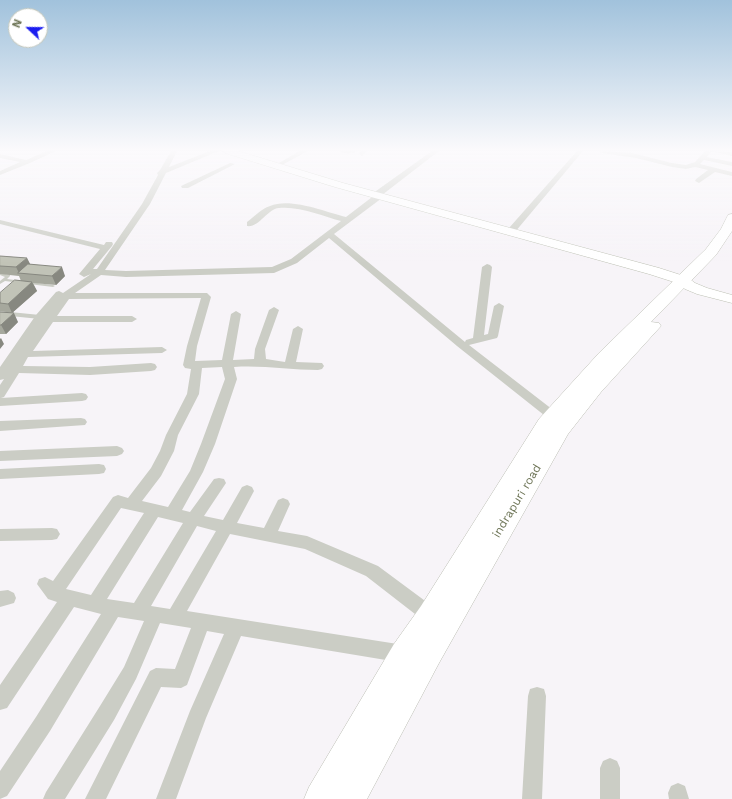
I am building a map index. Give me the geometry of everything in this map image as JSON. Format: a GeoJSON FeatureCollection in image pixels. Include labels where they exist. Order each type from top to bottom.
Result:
{"type":"FeatureCollection","features":[{"type":"Feature","properties":{"kind":"main road"},"geometry":{"type":"LineString","coordinates":[[683,285],[727,229],[732,218]]}},
{"type":"Feature","properties":{"kind":"main road","name":"indrapuri road"},"geometry":{"type":"LineString","coordinates":[[321,799],[404,654],[430,615],[546,424],[604,357],[683,285],[715,260],[732,237]]}},
{"type":"Feature","properties":{"kind":"main road","name":"indrapuri road"},"geometry":{"type":"LineString","coordinates":[[349,799],[429,653],[560,429],[683,285]]}},
{"type":"Feature","properties":{"kind":"street"},"geometry":{"type":"LineString","coordinates":[[0,394],[17,370],[60,293],[88,271],[148,188]]}},
{"type":"Feature","properties":{"kind":"street"},"geometry":{"type":"LineString","coordinates":[[0,376],[45,318],[66,296],[99,272],[143,209],[152,188]]}},
{"type":"Feature","properties":{"kind":"street"},"geometry":{"type":"LineString","coordinates":[[359,188],[620,258],[683,285],[732,296]]}},
{"type":"Feature","properties":{"kind":"street"},"geometry":{"type":"LineString","coordinates":[[88,271],[126,274],[274,270],[294,261],[387,188]]}},
{"type":"Feature","properties":{"kind":"street"},"geometry":{"type":"LineString","coordinates":[[512,230],[548,188]]}},
{"type":"Feature","properties":{"kind":"street"},"geometry":{"type":"LineString","coordinates":[[379,194],[484,226],[573,248],[683,285],[732,299]]}},
{"type":"Feature","properties":{"kind":"street"},"geometry":{"type":"LineString","coordinates":[[250,224],[269,210],[280,206],[293,206],[347,220]]}},
{"type":"Feature","properties":{"kind":"street"},"geometry":{"type":"LineString","coordinates":[[0,222],[106,248]]}},
{"type":"Feature","properties":{"kind":"street"},"geometry":{"type":"LineString","coordinates":[[329,234],[552,416]]}},
{"type":"Feature","properties":{"kind":"street"},"geometry":{"type":"LineString","coordinates":[[478,340],[487,267]]}},
{"type":"Feature","properties":{"kind":"street"},"geometry":{"type":"LineString","coordinates":[[66,296],[204,295],[206,297],[192,346],[189,365],[260,362],[290,366],[318,366]]}},
{"type":"Feature","properties":{"kind":"street"},"geometry":{"type":"LineString","coordinates":[[462,344],[494,336],[499,306]]}},
{"type":"Feature","properties":{"kind":"street"},"geometry":{"type":"LineString","coordinates":[[260,362],[260,349],[274,310]]}},
{"type":"Feature","properties":{"kind":"street"},"geometry":{"type":"LineString","coordinates":[[172,514],[196,472],[223,404],[231,379],[227,363],[236,314]]}},
{"type":"Feature","properties":{"kind":"street"},"geometry":{"type":"LineString","coordinates":[[45,318],[132,319]]}},
{"type":"Feature","properties":{"kind":"street"},"geometry":{"type":"LineString","coordinates":[[290,366],[298,329]]}},
{"type":"Feature","properties":{"kind":"street"},"geometry":{"type":"LineString","coordinates":[[25,354],[162,350]]}},
{"type":"Feature","properties":{"kind":"street"},"geometry":{"type":"LineString","coordinates":[[131,504],[156,472],[167,451],[172,435],[193,394],[197,364]]}},
{"type":"Feature","properties":{"kind":"street"},"geometry":{"type":"LineString","coordinates":[[17,370],[90,371],[151,367]]}},
{"type":"Feature","properties":{"kind":"street"},"geometry":{"type":"LineString","coordinates":[[0,402],[82,397]]}},
{"type":"Feature","properties":{"kind":"street"},"geometry":{"type":"LineString","coordinates":[[0,426],[81,422]]}},
{"type":"Feature","properties":{"kind":"street"},"geometry":{"type":"LineString","coordinates":[[0,456],[117,451]]}},
{"type":"Feature","properties":{"kind":"street"},"geometry":{"type":"LineString","coordinates":[[0,474],[99,469]]}},
{"type":"Feature","properties":{"kind":"street"},"geometry":{"type":"LineString","coordinates":[[138,612],[193,520],[220,483]]}},
{"type":"Feature","properties":{"kind":"street"},"geometry":{"type":"LineString","coordinates":[[175,617],[247,491]]}},
{"type":"Feature","properties":{"kind":"street"},"geometry":{"type":"LineString","coordinates":[[0,701],[56,592],[118,501],[193,520],[306,543],[372,571],[430,615]]}},
{"type":"Feature","properties":{"kind":"street"},"geometry":{"type":"LineString","coordinates":[[268,536],[282,504]]}},
{"type":"Feature","properties":{"kind":"street"},"geometry":{"type":"LineString","coordinates":[[95,604],[154,510]]}},
{"type":"Feature","properties":{"kind":"street"},"geometry":{"type":"LineString","coordinates":[[0,535],[52,534]]}},
{"type":"Feature","properties":{"kind":"street"},"geometry":{"type":"LineString","coordinates":[[56,592],[114,608],[236,626],[404,654]]}},
{"type":"Feature","properties":{"kind":"street"},"geometry":{"type":"LineString","coordinates":[[0,789],[43,724],[114,608]]}},
{"type":"Feature","properties":{"kind":"street"},"geometry":{"type":"LineString","coordinates":[[53,799],[107,713],[130,673],[156,614]]}},
{"type":"Feature","properties":{"kind":"street"},"geometry":{"type":"LineString","coordinates":[[95,799],[156,677],[181,679],[202,621]]}},
{"type":"Feature","properties":{"kind":"street"},"geometry":{"type":"LineString","coordinates":[[166,799],[197,718],[236,626]]}},
{"type":"Feature","properties":{"kind":"street"},"geometry":{"type":"LineString","coordinates":[[532,799],[537,696]]}},
{"type":"Feature","properties":{"kind":"street"},"geometry":{"type":"LineString","coordinates":[[610,768],[610,799]]}},
{"type":"Feature","properties":{"kind":"lane"},"geometry":{"type":"LineString","coordinates":[[0,274],[8,276],[2,281]]}},
{"type":"Feature","properties":{"kind":"lane"},"geometry":{"type":"LineString","coordinates":[[2,281],[53,286]]}},
{"type":"Feature","properties":{"kind":"lane"},"geometry":{"type":"LineString","coordinates":[[16,286],[21,282]]}},
{"type":"Feature","properties":{"kind":"lane"},"geometry":{"type":"LineString","coordinates":[[0,312],[45,318]]}},
{"type":"Feature","properties":{"kind":"building"},"geometry":{"type":"Polygon","coordinates":[[[0,256],[27,258],[16,267],[0,266],[0,256]]]}},
{"type":"Feature","properties":{"kind":"building"},"geometry":{"type":"Polygon","coordinates":[[[28,264],[62,267],[52,276],[18,273],[28,264]]]}},
{"type":"Feature","properties":{"kind":"building"},"geometry":{"type":"Polygon","coordinates":[[[15,280],[32,282],[8,304],[0,303],[0,293],[15,280]]]}},
{"type":"Feature","properties":{"kind":"building"},"geometry":{"type":"Polygon","coordinates":[[[0,312],[14,313],[0,325],[0,312]]]}}]}
